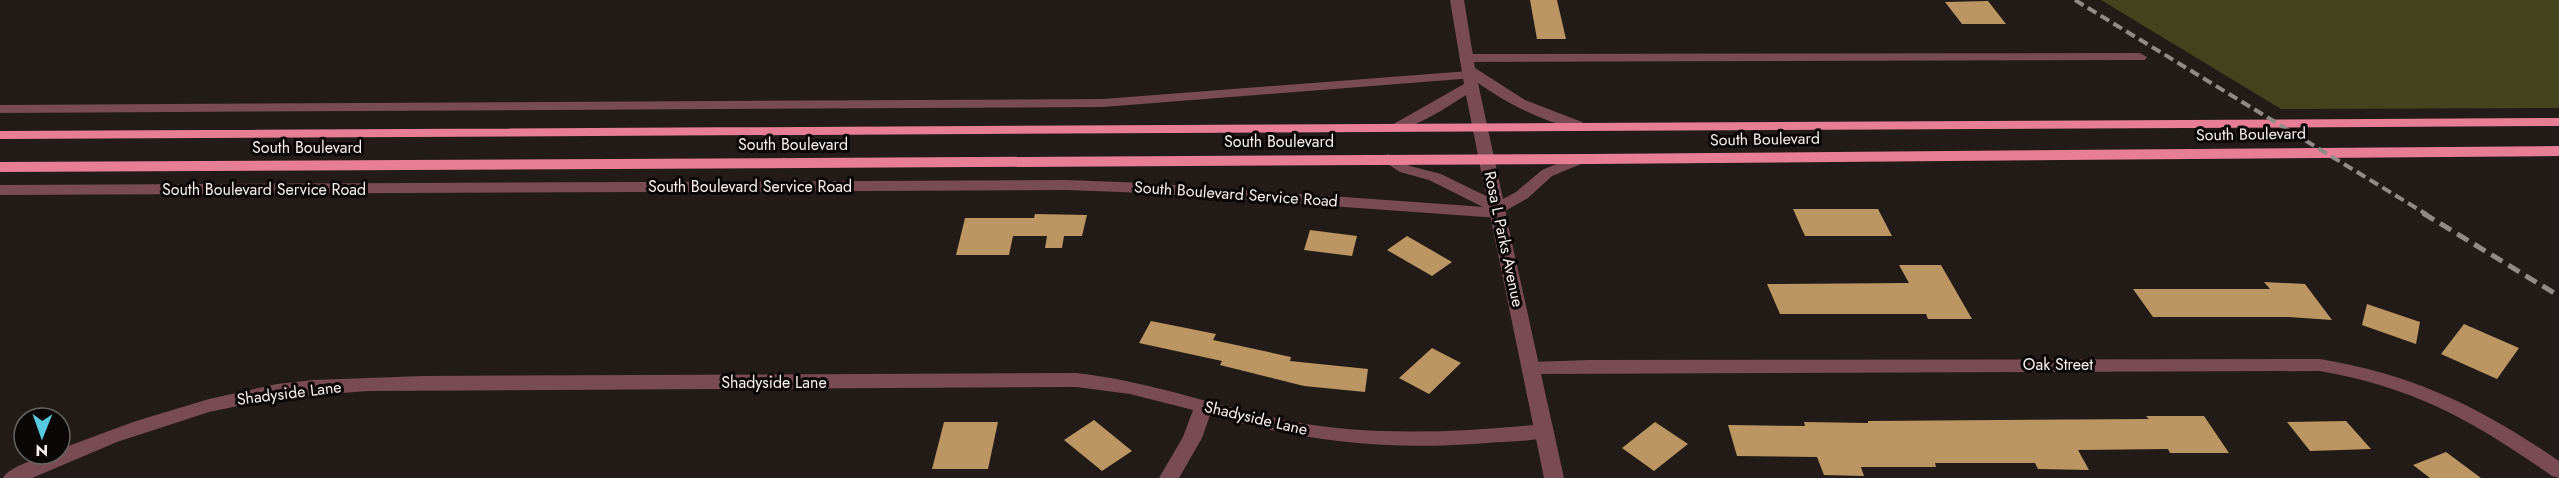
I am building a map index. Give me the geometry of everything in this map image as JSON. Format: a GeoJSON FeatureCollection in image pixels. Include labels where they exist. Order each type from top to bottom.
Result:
{"type":"FeatureCollection","features":[{"type":"Feature","properties":{"kind":"highway","name":"South Boulevard"},"geometry":{"type":"LineString","coordinates":[[0,135],[1577,125],[2559,122]]}},
{"type":"Feature","properties":{"kind":"highway","name":"South Boulevard"},"geometry":{"type":"LineString","coordinates":[[0,167],[1581,159],[2559,151]]}},
{"type":"Feature","properties":{"kind":"street","name":"Rosa L Parks Avenue"},"geometry":{"type":"LineString","coordinates":[[1457,0],[1468,72],[1554,478]]}},
{"type":"Feature","properties":{"kind":"street"},"geometry":{"type":"LineString","coordinates":[[0,109],[1103,103],[1468,72],[2140,57]]}},
{"type":"Feature","properties":{"kind":"street"},"geometry":{"type":"LineString","coordinates":[[1468,72],[1509,99],[1533,111],[1577,125]]}},
{"type":"Feature","properties":{"kind":"street"},"geometry":{"type":"LineString","coordinates":[[1396,126],[1423,115],[1468,72]]}},
{"type":"Feature","properties":{"kind":"street"},"geometry":{"type":"LineString","coordinates":[[1388,159],[1405,169],[1434,177],[1499,210],[1522,195],[1547,173],[1581,159]]}},
{"type":"Feature","properties":{"kind":"street","name":"South Boulevard Service Road"},"geometry":{"type":"LineString","coordinates":[[0,190],[1067,185],[1499,210]]}},
{"type":"Feature","properties":{"kind":"street","name":"Oak Street"},"geometry":{"type":"LineString","coordinates":[[1531,368],[2320,364],[2382,377],[2447,401],[2497,428],[2559,471]]}},
{"type":"Feature","properties":{"kind":"street","name":"Shadyside Lane"},"geometry":{"type":"LineString","coordinates":[[13,478],[106,437],[201,407],[268,393],[322,386],[423,383],[1076,380],[1106,382],[1152,391],[1291,429],[1347,436],[1391,438],[1482,436],[1544,431]]}},
{"type":"Feature","properties":{"kind":"street"},"geometry":{"type":"LineString","coordinates":[[1169,478],[1192,438],[1204,406]]}},
{"type":"Feature","properties":{"kind":"shaded area"},"geometry":{"type":"Polygon","coordinates":[[[2101,0],[2559,0],[2559,108],[2281,109],[2101,0]]]}},
{"type":"Feature","properties":{"kind":"building"},"geometry":{"type":"Polygon","coordinates":[[[1530,0],[1557,0],[1566,39],[1537,39],[1530,0]]]}},
{"type":"Feature","properties":{"kind":"building"},"geometry":{"type":"Polygon","coordinates":[[[1988,1],[2006,24],[1962,24],[1945,2],[1988,1]]]}},
{"type":"Feature","properties":{"kind":"building"},"geometry":{"type":"Polygon","coordinates":[[[1793,209],[1878,209],[1892,236],[1805,236],[1793,209]]]}},
{"type":"Feature","properties":{"kind":"building"},"geometry":{"type":"Polygon","coordinates":[[[1035,214],[1087,215],[1082,236],[1064,236],[1062,248],[1045,248],[1047,236],[1013,236],[1009,255],[956,255],[965,218],[1034,218],[1035,214]]]}},
{"type":"Feature","properties":{"kind":"building"},"geometry":{"type":"Polygon","coordinates":[[[1310,230],[1357,236],[1352,256],[1304,250],[1310,230]]]}},
{"type":"Feature","properties":{"kind":"building"},"geometry":{"type":"Polygon","coordinates":[[[1407,236],[1452,262],[1432,276],[1387,250],[1407,236]]]}},
{"type":"Feature","properties":{"kind":"building"},"geometry":{"type":"Polygon","coordinates":[[[1899,265],[1941,265],[1972,319],[1928,319],[1926,314],[1780,314],[1767,284],[1909,283],[1899,265]]]}},
{"type":"Feature","properties":{"kind":"building"},"geometry":{"type":"Polygon","coordinates":[[[2264,282],[2305,284],[2332,320],[2289,317],[2153,317],[2133,289],[2270,289],[2264,282]]]}},
{"type":"Feature","properties":{"kind":"building"},"geometry":{"type":"Polygon","coordinates":[[[2367,304],[2420,322],[2416,344],[2362,325],[2367,304]]]}},
{"type":"Feature","properties":{"kind":"building"},"geometry":{"type":"Polygon","coordinates":[[[1151,321],[1216,334],[1213,340],[1291,357],[1290,361],[1368,369],[1365,392],[1304,386],[1220,365],[1222,361],[1139,343],[1151,321]]]}},
{"type":"Feature","properties":{"kind":"building"},"geometry":{"type":"Polygon","coordinates":[[[2464,324],[2519,348],[2497,379],[2441,354],[2464,324]]]}},
{"type":"Feature","properties":{"kind":"building"},"geometry":{"type":"Polygon","coordinates":[[[1432,348],[1461,363],[1429,394],[1399,378],[1432,348]]]}},
{"type":"Feature","properties":{"kind":"building"},"geometry":{"type":"Polygon","coordinates":[[[2146,416],[2204,416],[2229,453],[2170,453],[2168,449],[2078,450],[2089,470],[2038,469],[2035,463],[1935,463],[1936,467],[1861,467],[1864,476],[1824,475],[1817,457],[1737,456],[1728,425],[1805,426],[1804,422],[2149,419],[2146,416]]]}},
{"type":"Feature","properties":{"kind":"building"},"geometry":{"type":"Polygon","coordinates":[[[1094,420],[1132,451],[1102,471],[1064,440],[1094,420]]]}},
{"type":"Feature","properties":{"kind":"building"},"geometry":{"type":"Polygon","coordinates":[[[2346,421],[2371,449],[2310,451],[2287,422],[2346,421]]]}},
{"type":"Feature","properties":{"kind":"building"},"geometry":{"type":"Polygon","coordinates":[[[944,422],[998,422],[988,469],[932,469],[944,422]]]}},
{"type":"Feature","properties":{"kind":"building"},"geometry":{"type":"Polygon","coordinates":[[[1655,422],[1688,444],[1654,471],[1622,448],[1655,422]]]}},
{"type":"Feature","properties":{"kind":"building"},"geometry":{"type":"Polygon","coordinates":[[[2446,452],[2481,478],[2430,478],[2413,465],[2446,452]]]}},
{"type":"Feature","properties":{"kind":"railway"},"geometry":{"type":"LineString","coordinates":[[2075,0],[2426,214]]}},
{"type":"Feature","properties":{"kind":"railway"},"geometry":{"type":"LineString","coordinates":[[2423,213],[2559,296]]}}]}
